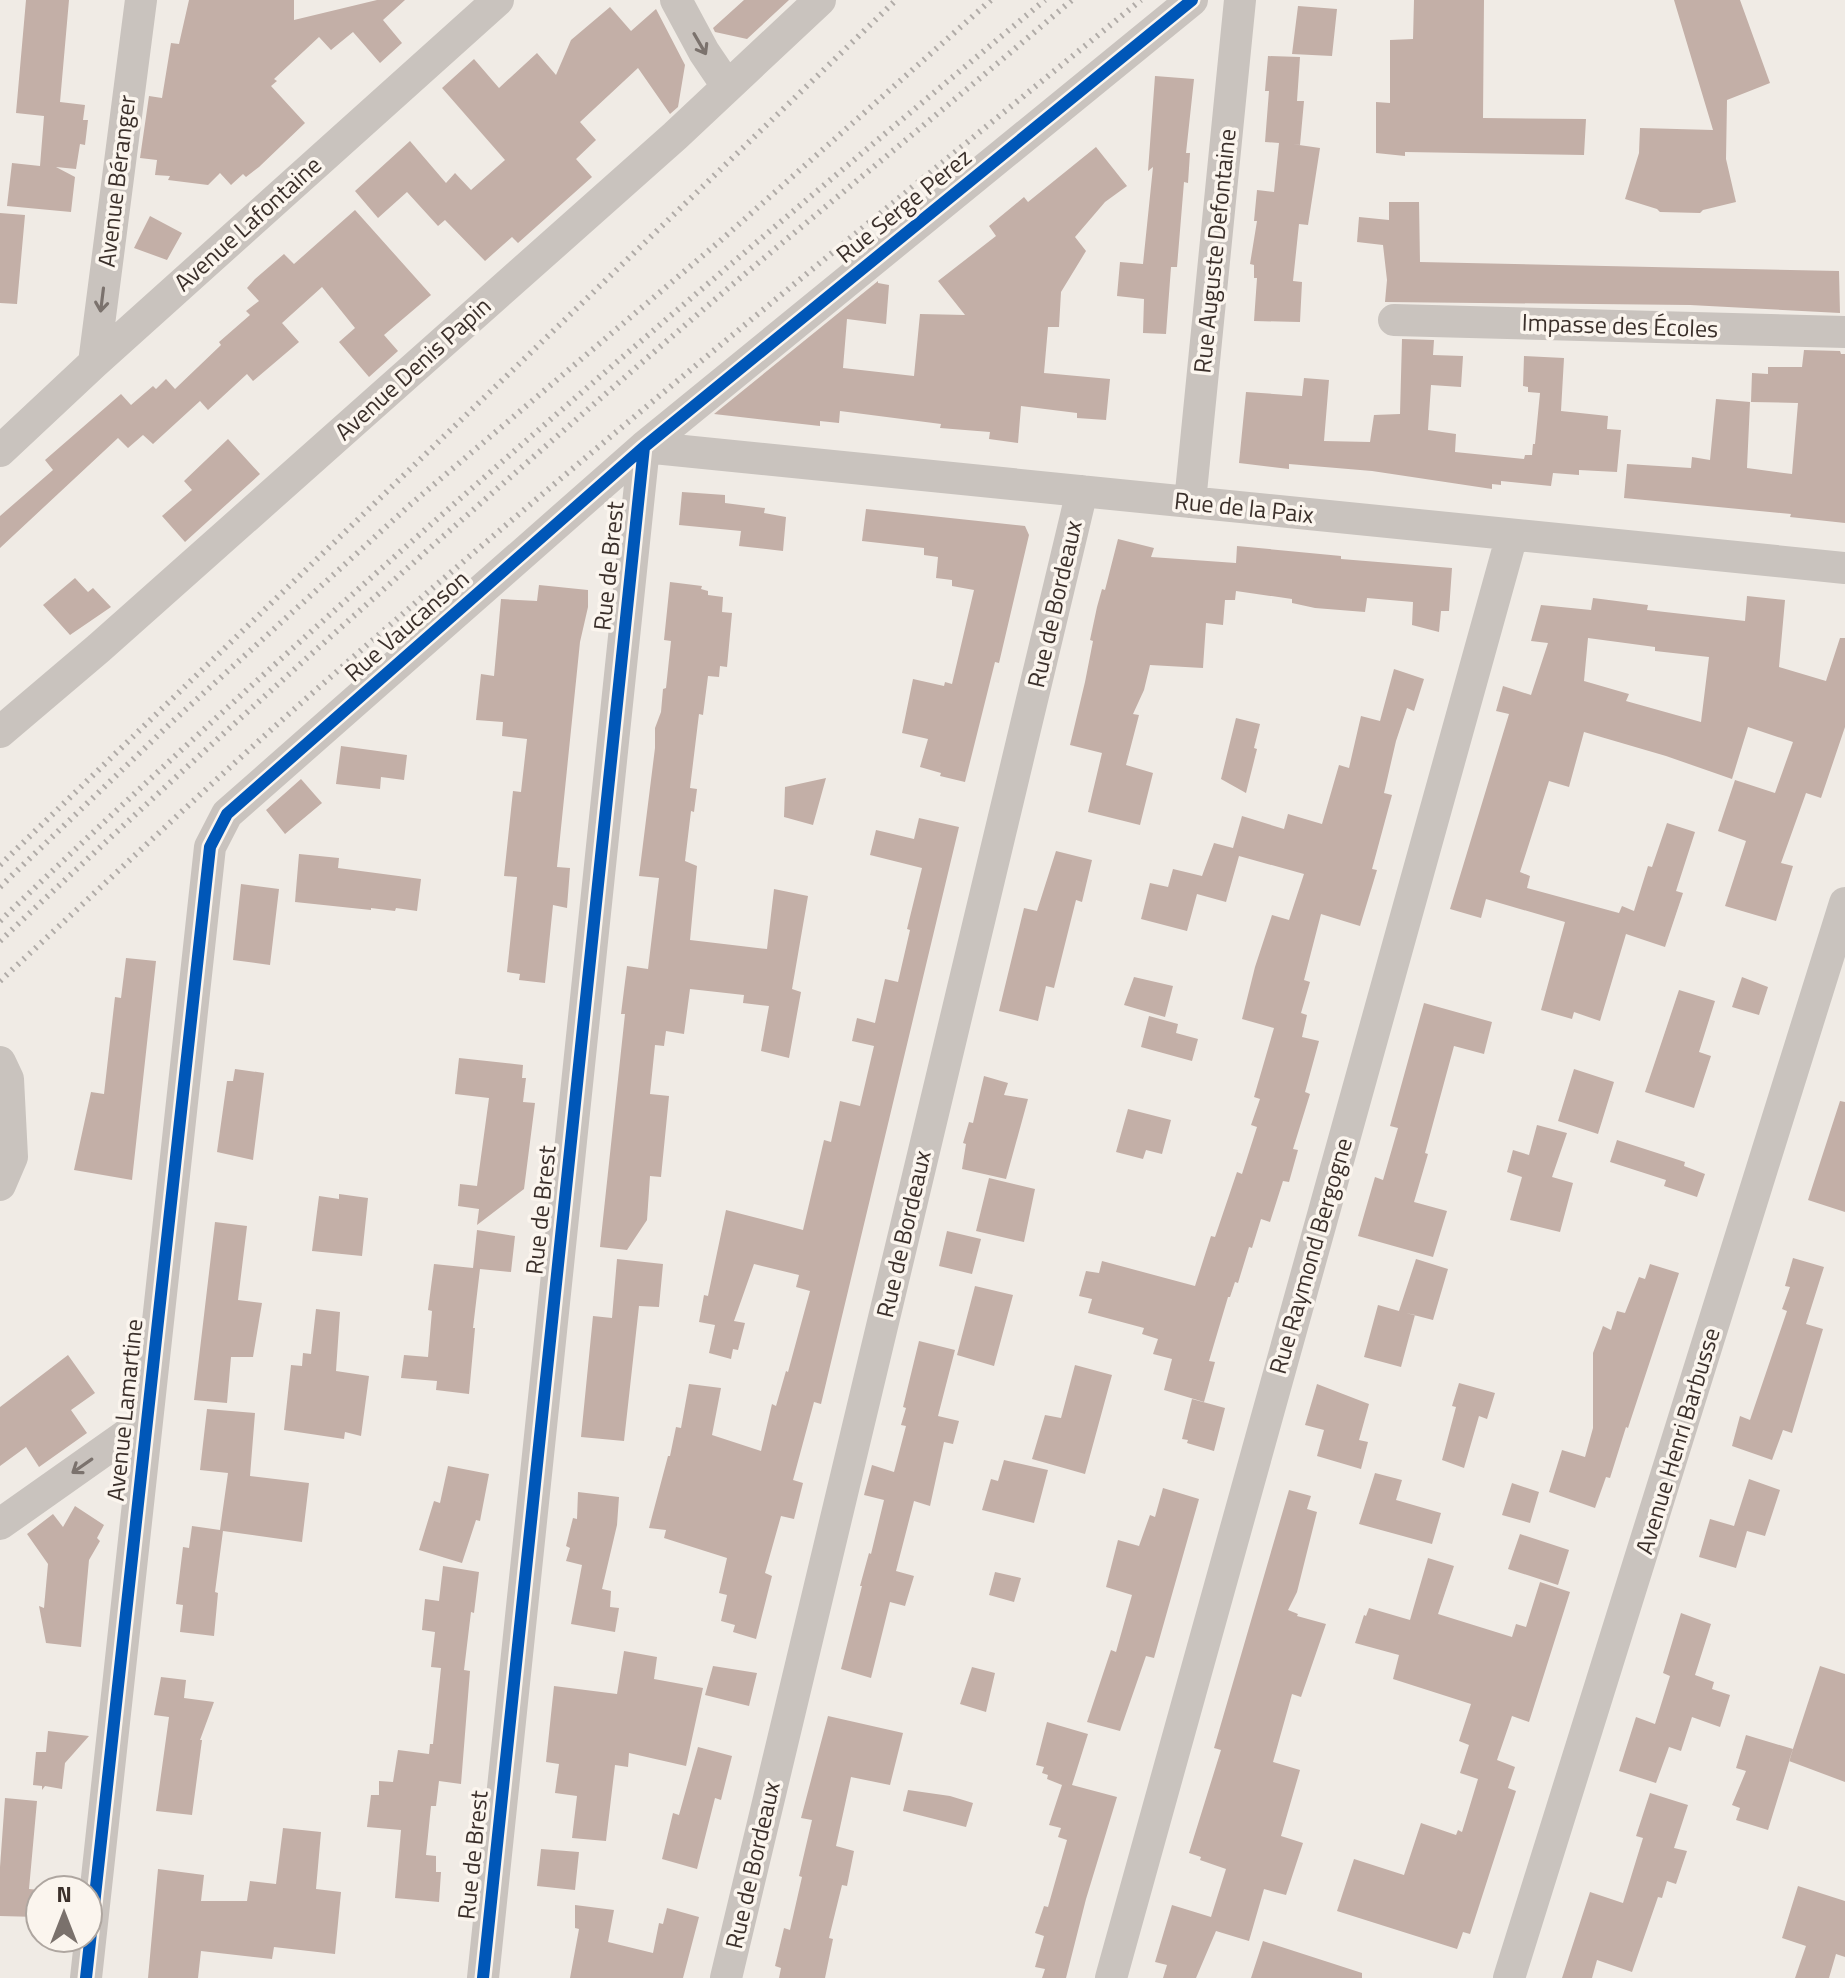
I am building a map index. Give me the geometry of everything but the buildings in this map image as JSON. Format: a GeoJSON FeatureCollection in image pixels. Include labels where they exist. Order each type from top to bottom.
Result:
{"type":"FeatureCollection","features":[{"type":"Feature","properties":{"kind":"street","name":"Avenue Béranger"},"geometry":{"type":"LineString","coordinates":[[94,363],[141,0]]}},
{"type":"Feature","properties":{"kind":"street","name":"Avenue Lafontaine"},"geometry":{"type":"LineString","coordinates":[[0,451],[498,0]]}},
{"type":"Feature","properties":{"kind":"street"},"geometry":{"type":"LineString","coordinates":[[676,0],[704,52],[727,86]]}},
{"type":"Feature","properties":{"kind":"street","name":"Avenue Denis Papin"},"geometry":{"type":"LineString","coordinates":[[0,732],[111,638],[820,0]]}},
{"type":"Feature","properties":{"kind":"street","name":"Rue Serge Perez"},"geometry":{"type":"LineString","coordinates":[[644,447],[1192,0]]}},
{"type":"Feature","properties":{"kind":"street","name":"Rue Auguste Defontaine"},"geometry":{"type":"LineString","coordinates":[[1190,502],[1240,0]]}},
{"type":"Feature","properties":{"kind":"street","name":"Impasse des Écoles"},"geometry":{"type":"LineString","coordinates":[[1394,320],[1845,332]]}},
{"type":"Feature","properties":{"kind":"street","name":"Rue de la Paix"},"geometry":{"type":"LineString","coordinates":[[644,447],[1845,568]]}},
{"type":"Feature","properties":{"kind":"street","name":"Rue Vaucanson"},"geometry":{"type":"LineString","coordinates":[[210,847],[227,814],[644,447]]}},
{"type":"Feature","properties":{"kind":"street","name":"Rue de Brest"},"geometry":{"type":"LineString","coordinates":[[483,1978],[644,447]]}},
{"type":"Feature","properties":{"kind":"street","name":"Rue de Bordeaux"},"geometry":{"type":"LineString","coordinates":[[726,1978],[1082,491]]}},
{"type":"Feature","properties":{"kind":"street","name":"Rue Raymond Bergogne"},"geometry":{"type":"LineString","coordinates":[[1111,1978],[1512,535]]}},
{"type":"Feature","properties":{"kind":"street","name":"Avenue Lamartine"},"geometry":{"type":"LineString","coordinates":[[86,1978],[210,847]]}},
{"type":"Feature","properties":{"kind":"street","name":"Avenue Henri Barbusse"},"geometry":{"type":"LineString","coordinates":[[1509,1978],[1845,903]]}},
{"type":"Feature","properties":{"kind":"street"},"geometry":{"type":"LineString","coordinates":[[0,1062],[8,1079],[12,1157],[0,1185]]}},
{"type":"Feature","properties":{"kind":"street"},"geometry":{"type":"LineString","coordinates":[[0,1524],[146,1421]]}},
{"type":"Feature","properties":{"kind":"railway"},"geometry":{"type":"LineString","coordinates":[[0,865],[896,0]]}},
{"type":"Feature","properties":{"kind":"railway"},"geometry":{"type":"LineString","coordinates":[[0,887],[173,721],[411,504],[720,241],[991,0]]}},
{"type":"Feature","properties":{"kind":"railway"},"geometry":{"type":"LineString","coordinates":[[0,921],[254,683],[514,451],[1045,0]]}},
{"type":"Feature","properties":{"kind":"railway"},"geometry":{"type":"LineString","coordinates":[[0,941],[268,693],[542,450],[726,290],[1072,0]]}},
{"type":"Feature","properties":{"kind":"railway"},"geometry":{"type":"LineString","coordinates":[[0,981],[237,761],[520,513],[1141,0]]}},
{"type":"Feature","properties":{"kind":"cycle path"},"geometry":{"type":"LineString","coordinates":[[86,1978],[210,847],[227,814],[644,447],[1192,0]]}},
{"type":"Feature","properties":{"kind":"cycle path"},"geometry":{"type":"LineString","coordinates":[[483,1978],[644,447]]}}]}
